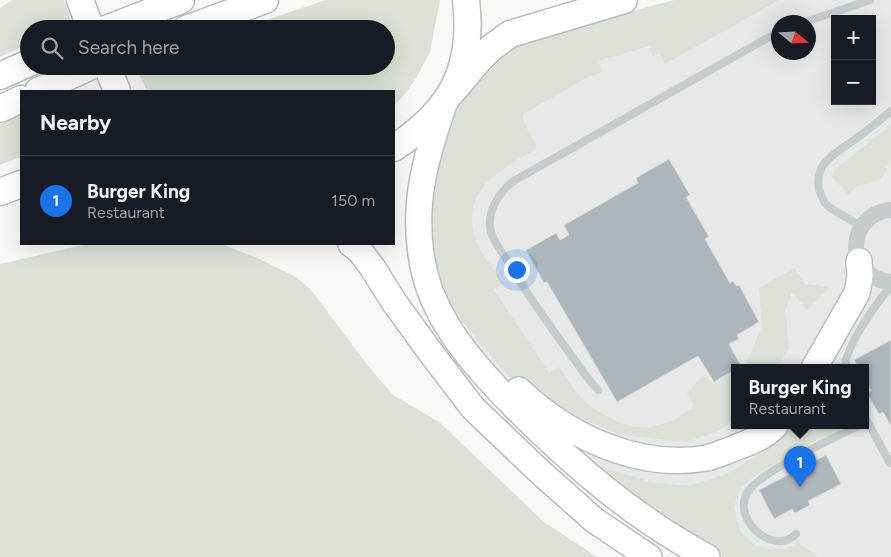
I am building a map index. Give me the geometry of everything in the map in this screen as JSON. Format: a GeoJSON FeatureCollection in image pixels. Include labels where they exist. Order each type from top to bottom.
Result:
{"type":"FeatureCollection","features":[{"type":"Feature","properties":{"kind":"highway"},"geometry":{"type":"LineString","coordinates":[[80,0],[88,20]]}},
{"type":"Feature","properties":{"kind":"highway"},"geometry":{"type":"LineString","coordinates":[[129,20],[181,0]]}},
{"type":"Feature","properties":{"kind":"highway"},"geometry":{"type":"LineString","coordinates":[[211,20],[265,0]]}},
{"type":"Feature","properties":{"kind":"highway"},"geometry":{"type":"LineString","coordinates":[[448,99],[464,61],[468,18],[466,0]]}},
{"type":"Feature","properties":{"kind":"highway"},"geometry":{"type":"LineString","coordinates":[[395,147],[412,136],[448,99],[479,60],[510,34],[624,0]]}},
{"type":"Feature","properties":{"kind":"highway"},"geometry":{"type":"LineString","coordinates":[[0,76],[20,67]]}},
{"type":"Feature","properties":{"kind":"highway"},"geometry":{"type":"LineString","coordinates":[[40,90],[72,75]]}},
{"type":"Feature","properties":{"kind":"highway"},"geometry":{"type":"LineString","coordinates":[[0,109],[20,99]]}},
{"type":"Feature","properties":{"kind":"highway"},"geometry":{"type":"LineString","coordinates":[[0,192],[20,184]]}},
{"type":"Feature","properties":{"kind":"main road"},"geometry":{"type":"LineString","coordinates":[[448,99],[429,150],[421,182],[418,225],[421,256],[428,285],[447,325],[498,390],[556,448],[623,504],[678,541],[707,557]]}},
{"type":"Feature","properties":{"kind":"main road"},"geometry":{"type":"LineString","coordinates":[[352,245],[360,251],[372,267],[425,346],[473,408],[539,472],[594,520],[649,557]]}},
{"type":"Feature","properties":{"kind":"main road"},"geometry":{"type":"LineString","coordinates":[[822,360],[857,293],[860,276],[859,261]]}},
{"type":"Feature","properties":{"kind":"main road"},"geometry":{"type":"LineString","coordinates":[[447,325],[470,342],[537,406],[565,427],[628,453],[658,460],[686,460],[708,457],[759,438],[771,429]]}},
{"type":"Feature","properties":{"kind":"street"},"geometry":{"type":"LineString","coordinates":[[891,210],[878,213],[868,219],[860,228],[856,245],[859,261],[865,270],[873,277],[891,282]]}},
{"type":"Feature","properties":{"kind":"lane"},"geometry":{"type":"LineString","coordinates":[[816,18],[870,0]]}},
{"type":"Feature","properties":{"kind":"lane"},"geometry":{"type":"LineString","coordinates":[[598,390],[586,376],[515,274],[496,243],[491,232],[490,221],[495,200],[503,189],[512,182],[771,36]]}},
{"type":"Feature","properties":{"kind":"lane"},"geometry":{"type":"LineString","coordinates":[[858,224],[826,206],[819,186],[819,174],[831,155],[870,129],[891,111]]}},
{"type":"Feature","properties":{"kind":"lane"},"geometry":{"type":"LineString","coordinates":[[846,364],[845,360],[853,342],[891,286]]}},
{"type":"Feature","properties":{"kind":"lane"},"geometry":{"type":"LineString","coordinates":[[869,425],[890,463]]}},
{"type":"Feature","properties":{"kind":"lane"},"geometry":{"type":"LineString","coordinates":[[796,534],[786,542],[777,542],[766,538],[756,530],[748,523],[745,515],[744,506],[747,494],[767,474],[852,429]]}},
{"type":"Feature","properties":{"kind":"shaded area"},"geometry":{"type":"Polygon","coordinates":[[[12,0],[64,0],[71,20],[20,20],[20,47],[0,57],[0,8],[12,0]]]}},
{"type":"Feature","properties":{"kind":"shaded area"},"geometry":{"type":"Polygon","coordinates":[[[326,0],[440,0],[430,52],[415,80],[395,105],[395,90],[147,90],[139,75],[395,75],[395,20],[266,20],[326,0]]]}},
{"type":"Feature","properties":{"kind":"shaded area"},"geometry":{"type":"Polygon","coordinates":[[[674,0],[779,0],[665,64],[660,53],[653,57],[649,46],[599,61],[602,72],[584,79],[523,114],[523,119],[534,140],[536,149],[498,173],[487,183],[473,207],[472,221],[477,244],[503,283],[494,290],[549,373],[559,367],[589,405],[615,421],[638,427],[661,425],[694,406],[687,393],[704,375],[713,384],[731,374],[731,422],[719,431],[687,442],[621,435],[554,407],[514,383],[459,318],[448,310],[424,241],[437,140],[480,65],[532,38],[674,0]]]}},
{"type":"Feature","properties":{"kind":"shaded area"},"geometry":{"type":"Polygon","coordinates":[[[755,0],[891,0],[891,557],[720,557],[623,504],[470,342],[463,230],[515,87],[755,0]]]}},
{"type":"Feature","properties":{"kind":"shaded area"},"geometry":{"type":"Polygon","coordinates":[[[20,115],[20,157],[0,165],[0,125],[20,115]]]}},
{"type":"Feature","properties":{"kind":"shaded area"},"geometry":{"type":"Polygon","coordinates":[[[891,125],[891,159],[881,179],[859,185],[848,194],[832,177],[834,170],[891,125]]]}},
{"type":"Feature","properties":{"kind":"shaded area"},"geometry":{"type":"Polygon","coordinates":[[[83,245],[224,245],[255,257],[296,277],[311,290],[368,366],[393,395],[439,422],[544,522],[597,557],[0,557],[0,264],[83,245]]]}},
{"type":"Feature","properties":{"kind":"shaded area"},"geometry":{"type":"Polygon","coordinates":[[[794,268],[806,285],[810,284],[829,288],[807,310],[792,292],[785,309],[789,348],[779,364],[746,364],[762,326],[759,288],[794,268]]]}},
{"type":"Feature","properties":{"kind":"shaded area"},"geometry":{"type":"Polygon","coordinates":[[[786,429],[841,429],[825,438],[822,437],[759,473],[741,487],[734,507],[740,531],[755,546],[786,549],[798,542],[818,557],[722,557],[692,542],[602,473],[610,470],[651,482],[688,486],[727,474],[768,449],[786,429]]]}},
{"type":"Feature","properties":{"kind":"building"},"geometry":{"type":"Polygon","coordinates":[[[669,159],[690,195],[686,197],[709,237],[705,239],[730,283],[733,281],[736,286],[739,285],[759,322],[737,335],[739,339],[729,344],[740,364],[731,364],[731,372],[714,382],[698,356],[617,402],[547,282],[544,283],[526,250],[556,233],[560,240],[569,235],[564,225],[638,183],[636,178],[669,159]]]}},
{"type":"Feature","properties":{"kind":"building"},"geometry":{"type":"Polygon","coordinates":[[[891,340],[891,426],[883,412],[879,414],[869,396],[869,392],[871,391],[869,387],[869,364],[856,364],[854,360],[891,340]]]}},
{"type":"Feature","properties":{"kind":"building"},"geometry":{"type":"Polygon","coordinates":[[[826,455],[841,484],[808,501],[810,505],[795,513],[792,509],[774,519],[759,490],[826,455]]]}},
{"type":"Feature","properties":{"kind":"place","name":"Burger King"},"geometry":{"type":"Point","coordinates":[800,487]}}]}
